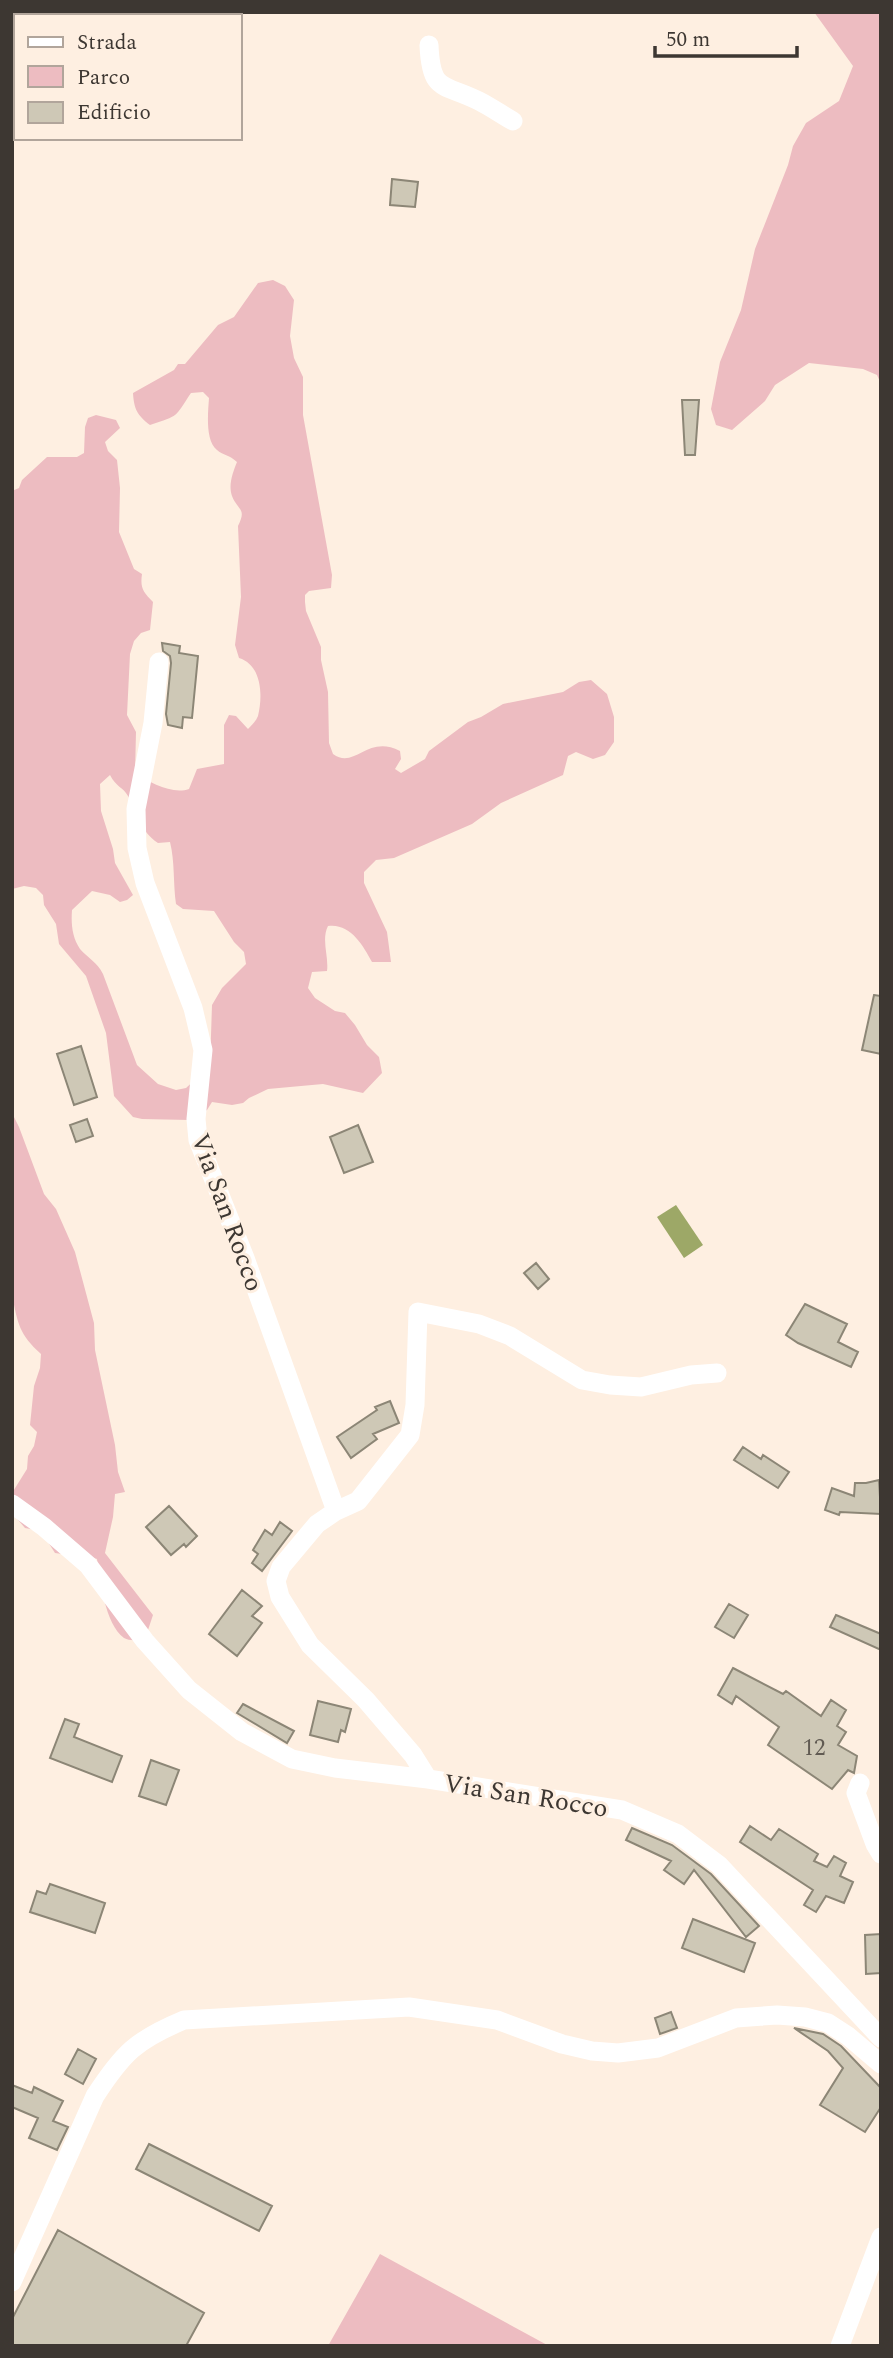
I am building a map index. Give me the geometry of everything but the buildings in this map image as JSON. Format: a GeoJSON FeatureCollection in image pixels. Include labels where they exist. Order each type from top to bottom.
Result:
{"type":"FeatureCollection","features":[{"type":"Feature","properties":{"kind":"street"},"geometry":{"type":"LineString","coordinates":[[429,45],[430,68],[441,85],[479,101],[513,121]]}},
{"type":"Feature","properties":{"kind":"street","name":"Via San Rocco"},"geometry":{"type":"LineString","coordinates":[[159,662],[153,723],[136,809],[137,848],[145,883],[193,1008],[203,1049],[196,1119],[198,1140],[245,1258],[336,1511]]}},
{"type":"Feature","properties":{"kind":"street","name":"Via San Rocco"},"geometry":{"type":"LineString","coordinates":[[717,1373],[691,1375],[642,1388],[582,1380],[510,1336],[479,1324],[418,1312],[415,1405],[410,1435],[358,1501],[317,1524],[281,1567],[276,1581],[280,1597],[310,1645],[366,1700],[413,1755],[428,1779],[622,1811],[678,1834],[719,1865],[881,2038]]}},
{"type":"Feature","properties":{"kind":"street"},"geometry":{"type":"LineString","coordinates":[[12,1504],[88,1565],[145,1641],[189,1690],[242,1732],[292,1759],[335,1768],[428,1779]]}},
{"type":"Feature","properties":{"kind":"street"},"geometry":{"type":"LineString","coordinates":[[860,1783],[856,1793],[881,1854]]}},
{"type":"Feature","properties":{"kind":"street"},"geometry":{"type":"LineString","coordinates":[[12,2282],[95,2096],[107,2077],[133,2047],[153,2033],[184,2020],[409,2007],[497,2020],[562,2043],[592,2051],[618,2053],[658,2048],[736,2018],[777,2015],[805,2017],[828,2023],[880,2062]]}},
{"type":"Feature","properties":{"kind":"street"},"geometry":{"type":"LineString","coordinates":[[840,2346],[881,2237]]}},
{"type":"Feature","properties":{"kind":"green space"},"geometry":{"type":"Polygon","coordinates":[[[814,12],[881,12],[881,384],[877,375],[863,369],[809,363],[775,385],[765,401],[732,430],[716,425],[711,409],[720,362],[741,310],[755,249],[793,146],[806,123],[839,101],[853,66],[814,12]]]}},
{"type":"Feature","properties":{"kind":"green space"},"geometry":{"type":"Polygon","coordinates":[[[273,280],[285,286],[294,300],[290,336],[294,358],[303,377],[303,415],[332,575],[331,588],[309,591],[305,595],[305,602],[321,647],[328,692],[329,743],[333,754],[348,758],[370,749],[389,747],[400,751],[401,759],[395,769],[401,773],[425,759],[429,751],[468,722],[503,704],[563,692],[579,682],[591,680],[607,694],[614,717],[614,742],[605,755],[593,759],[576,752],[568,756],[563,775],[501,803],[472,824],[394,858],[376,860],[364,872],[364,883],[387,932],[391,962],[372,962],[355,936],[343,928],[328,926],[325,937],[327,971],[312,972],[308,988],[315,998],[335,1011],[345,1013],[367,1045],[379,1057],[382,1073],[363,1093],[323,1084],[268,1089],[243,1103],[232,1105],[212,1102],[207,1110],[189,1120],[142,1119],[133,1117],[114,1096],[106,1033],[86,976],[59,944],[56,924],[44,905],[43,895],[36,888],[24,886],[12,889],[12,491],[19,488],[22,480],[47,457],[77,457],[84,453],[88,418],[96,415],[116,420],[120,428],[105,442],[108,451],[117,460],[120,488],[119,532],[134,569],[142,574],[143,590],[153,602],[150,630],[141,633],[134,641],[130,654],[127,715],[136,732],[135,774],[168,789],[189,789],[197,769],[224,764],[224,725],[229,715],[236,716],[248,729],[257,718],[260,708],[256,674],[247,662],[239,658],[235,645],[241,597],[238,526],[242,513],[232,496],[231,487],[237,462],[213,446],[208,426],[209,398],[203,392],[191,393],[175,415],[150,425],[137,411],[133,393],[174,370],[178,364],[185,364],[218,325],[234,317],[258,283],[273,280]],[[110,775],[100,784],[101,811],[115,863],[133,895],[120,902],[110,895],[92,891],[72,910],[74,935],[80,949],[103,974],[137,1065],[158,1084],[176,1090],[186,1088],[210,1066],[212,1005],[222,988],[246,964],[244,952],[234,942],[214,911],[183,909],[176,904],[170,842],[158,843],[147,833],[128,796],[110,775]]]}},
{"type":"Feature","properties":{"kind":"green space"},"geometry":{"type":"Polygon","coordinates":[[[12,1113],[44,1194],[56,1209],[75,1252],[94,1323],[95,1350],[118,1472],[125,1492],[115,1494],[105,1553],[153,1615],[147,1633],[140,1640],[124,1638],[112,1623],[97,1559],[55,1553],[41,1531],[25,1528],[12,1513],[12,1493],[27,1469],[28,1456],[34,1446],[37,1432],[30,1425],[41,1354],[20,1328],[12,1295],[12,1113]]]}},
{"type":"Feature","properties":{"kind":"green space"},"geometry":{"type":"Polygon","coordinates":[[[380,2254],[549,2346],[328,2346],[380,2254]]]}},
{"type":"Feature","properties":{"kind":"shaded area"},"geometry":{"type":"Polygon","coordinates":[[[676,1205],[703,1245],[684,1258],[657,1217],[676,1205]]]}}]}
